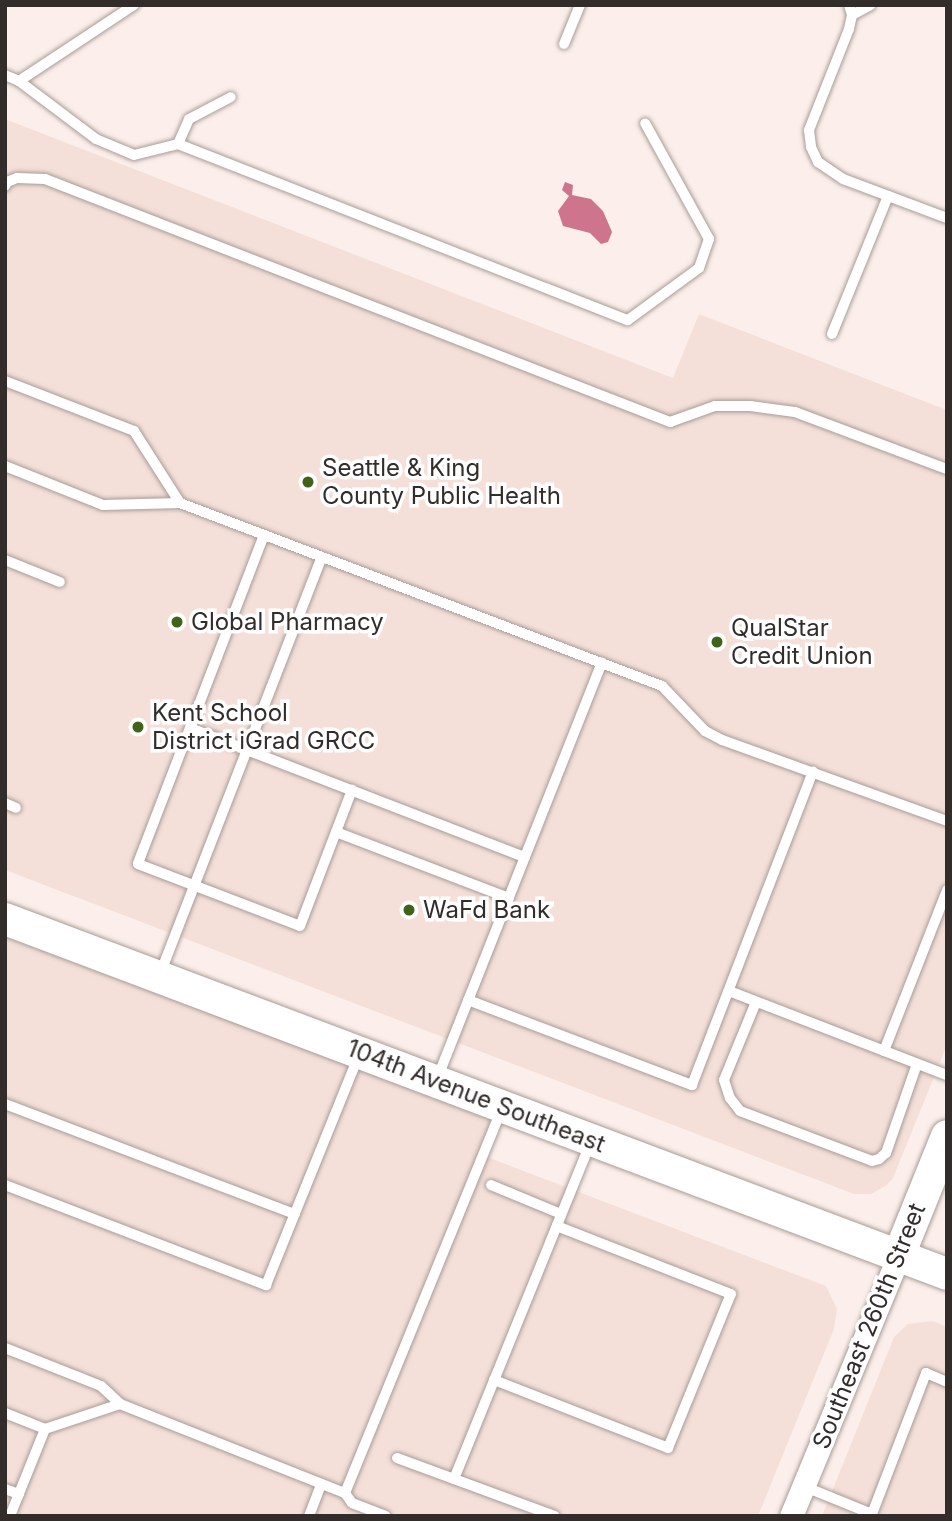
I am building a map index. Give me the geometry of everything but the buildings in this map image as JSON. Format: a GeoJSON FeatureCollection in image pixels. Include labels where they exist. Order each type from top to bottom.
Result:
{"type":"FeatureCollection","features":[{"type":"Feature","properties":{"kind":"street","name":"104th Avenue Southeast"},"geometry":{"type":"LineString","coordinates":[[5,919],[947,1274]]}},
{"type":"Feature","properties":{"kind":"street","name":"Southeast 260th Street"},"geometry":{"type":"LineString","coordinates":[[791,1516],[947,1136]]}},
{"type":"Feature","properties":{"kind":"lane"},"geometry":{"type":"LineString","coordinates":[[19,81],[134,5]]}},
{"type":"Feature","properties":{"kind":"lane"},"geometry":{"type":"LineString","coordinates":[[564,44],[580,5]]}},
{"type":"Feature","properties":{"kind":"lane"},"geometry":{"type":"LineString","coordinates":[[870,5],[850,10],[809,130],[811,146],[818,162],[828,172],[947,218]]}},
{"type":"Feature","properties":{"kind":"lane"},"geometry":{"type":"LineString","coordinates":[[5,75],[19,81],[96,139],[134,155],[178,144],[628,320],[699,268],[709,239],[645,123]]}},
{"type":"Feature","properties":{"kind":"lane"},"geometry":{"type":"LineString","coordinates":[[178,144],[189,119],[231,96]]}},
{"type":"Feature","properties":{"kind":"lane"},"geometry":{"type":"LineString","coordinates":[[5,186],[7,182],[17,178],[45,179],[670,422],[715,406],[750,406],[795,412],[947,469]]}},
{"type":"Feature","properties":{"kind":"lane"},"geometry":{"type":"LineString","coordinates":[[832,334],[888,196]]}},
{"type":"Feature","properties":{"kind":"lane"},"geometry":{"type":"LineString","coordinates":[[5,381],[134,430],[180,503]]}},
{"type":"Feature","properties":{"kind":"lane"},"geometry":{"type":"LineString","coordinates":[[5,466],[103,505],[180,503],[662,686],[705,731],[722,740],[947,821]]}},
{"type":"Feature","properties":{"kind":"lane"},"geometry":{"type":"LineString","coordinates":[[264,535],[138,864],[300,926],[352,790]]}},
{"type":"Feature","properties":{"kind":"lane"},"geometry":{"type":"LineString","coordinates":[[159,977],[322,557]]}},
{"type":"Feature","properties":{"kind":"lane"},"geometry":{"type":"LineString","coordinates":[[5,560],[61,582]]}},
{"type":"Feature","properties":{"kind":"lane"},"geometry":{"type":"LineString","coordinates":[[436,1081],[602,663]]}},
{"type":"Feature","properties":{"kind":"lane"},"geometry":{"type":"LineString","coordinates":[[190,728],[525,857]]}},
{"type":"Feature","properties":{"kind":"lane"},"geometry":{"type":"LineString","coordinates":[[468,1000],[692,1085],[813,772]]}},
{"type":"Feature","properties":{"kind":"lane"},"geometry":{"type":"LineString","coordinates":[[336,832],[509,898]]}},
{"type":"Feature","properties":{"kind":"lane"},"geometry":{"type":"LineString","coordinates":[[884,1051],[947,890]]}},
{"type":"Feature","properties":{"kind":"lane"},"geometry":{"type":"LineString","coordinates":[[729,991],[947,1075]]}},
{"type":"Feature","properties":{"kind":"lane"},"geometry":{"type":"LineString","coordinates":[[757,1002],[724,1080],[730,1098],[740,1111],[872,1161],[886,1153],[918,1064]]}},
{"type":"Feature","properties":{"kind":"lane"},"geometry":{"type":"LineString","coordinates":[[5,1185],[266,1285],[360,1053]]}},
{"type":"Feature","properties":{"kind":"lane"},"geometry":{"type":"LineString","coordinates":[[5,1104],[295,1214]]}},
{"type":"Feature","properties":{"kind":"lane"},"geometry":{"type":"LineString","coordinates":[[345,1493],[502,1106]]}},
{"type":"Feature","properties":{"kind":"lane"},"geometry":{"type":"LineString","coordinates":[[454,1479],[592,1140]]}},
{"type":"Feature","properties":{"kind":"lane"},"geometry":{"type":"LineString","coordinates":[[491,1185],[561,1214]]}},
{"type":"Feature","properties":{"kind":"lane"},"geometry":{"type":"LineString","coordinates":[[494,1380],[668,1448],[674,1436],[731,1294],[556,1226]]}},
{"type":"Feature","properties":{"kind":"lane"},"geometry":{"type":"LineString","coordinates":[[5,1348],[101,1386],[120,1404],[345,1493],[352,1503],[386,1516]]}},
{"type":"Feature","properties":{"kind":"lane"},"geometry":{"type":"LineString","coordinates":[[803,1486],[872,1514],[926,1373],[947,1382]]}},
{"type":"Feature","properties":{"kind":"lane"},"geometry":{"type":"LineString","coordinates":[[5,1413],[45,1429],[120,1404]]}},
{"type":"Feature","properties":{"kind":"lane"},"geometry":{"type":"LineString","coordinates":[[10,1516],[45,1429]]}},
{"type":"Feature","properties":{"kind":"lane"},"geometry":{"type":"LineString","coordinates":[[397,1458],[555,1516]]}},
{"type":"Feature","properties":{"kind":"lane"},"geometry":{"type":"LineString","coordinates":[[309,1516],[321,1484]]}},
{"type":"Feature","properties":{"kind":"lane"},"geometry":{"type":"LineString","coordinates":[[5,1489],[19,1494]]}},
{"type":"Feature","properties":{"kind":"shaded area"},"geometry":{"type":"Polygon","coordinates":[[[5,119],[673,378],[699,314],[947,410],[947,1045],[893,1178],[887,1185],[871,1194],[854,1194],[5,870],[5,119]]]}},
{"type":"Feature","properties":{"kind":"shaded area"},"geometry":{"type":"Polygon","coordinates":[[[565,182],[573,185],[572,195],[591,199],[603,211],[612,232],[608,242],[601,244],[590,233],[563,226],[558,211],[569,196],[562,190],[565,182]]]}},
{"type":"Feature","properties":{"kind":"shaded area"},"geometry":{"type":"Polygon","coordinates":[[[5,919],[502,1106],[482,1155],[826,1286],[837,1309],[834,1329],[758,1516],[5,1516],[5,919]]]}},
{"type":"Feature","properties":{"kind":"shaded area"},"geometry":{"type":"Polygon","coordinates":[[[933,1321],[947,1327],[947,1516],[822,1516],[894,1337],[908,1324],[933,1321]]]}},
{"type":"Feature","properties":{"kind":"place","name":"Seattle & King County Public Health"},"geometry":{"type":"Point","coordinates":[308,482]}},
{"type":"Feature","properties":{"kind":"place","name":"Global Pharmacy"},"geometry":{"type":"Point","coordinates":[177,622]}},
{"type":"Feature","properties":{"kind":"place","name":"QualStar Credit Union"},"geometry":{"type":"Point","coordinates":[717,642]}},
{"type":"Feature","properties":{"kind":"place","name":"Kent School District iGrad GRCC"},"geometry":{"type":"Point","coordinates":[138,727]}},
{"type":"Feature","properties":{"kind":"place","name":"WaFd Bank"},"geometry":{"type":"Point","coordinates":[409,910]}}]}
